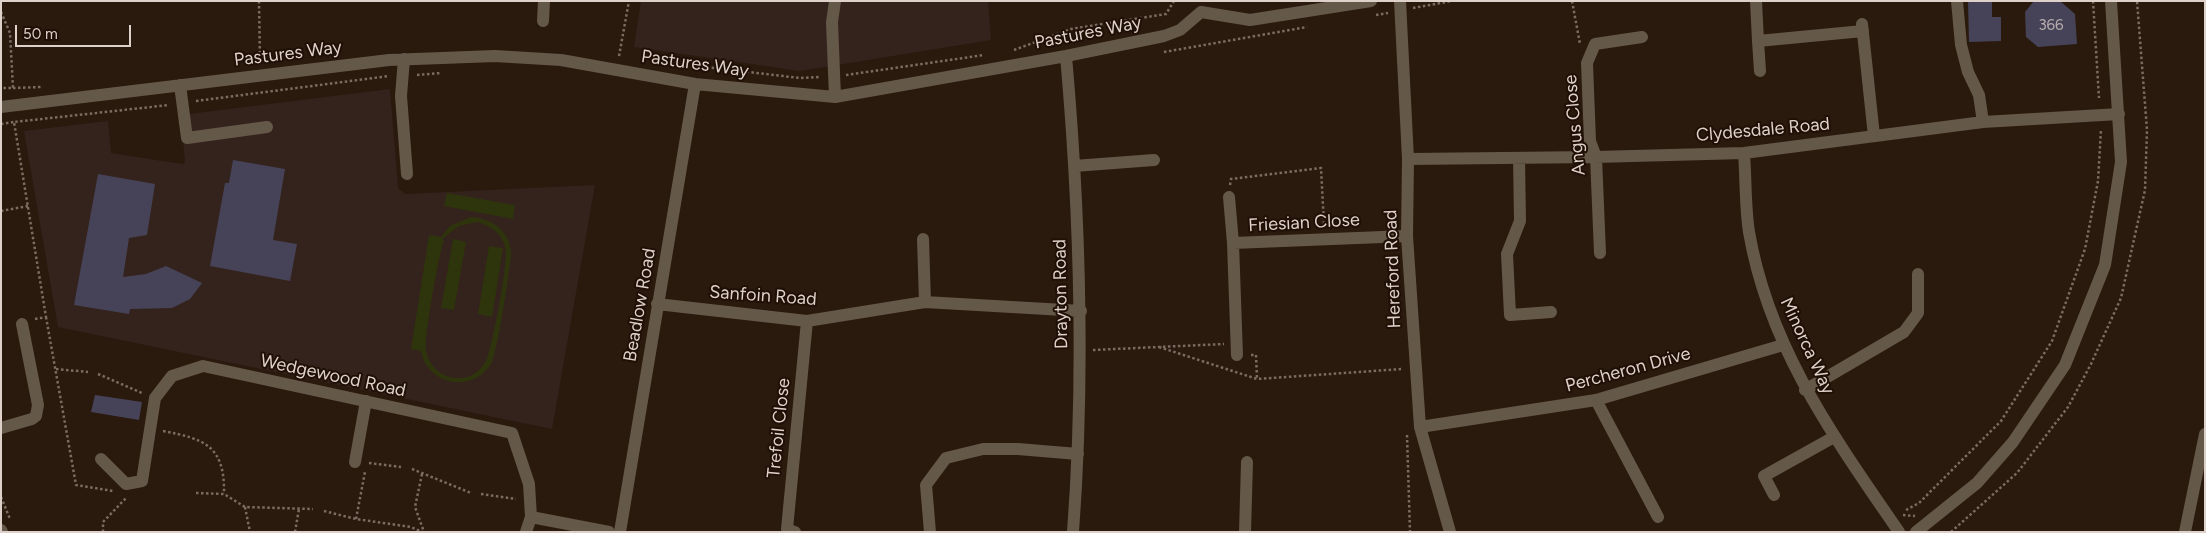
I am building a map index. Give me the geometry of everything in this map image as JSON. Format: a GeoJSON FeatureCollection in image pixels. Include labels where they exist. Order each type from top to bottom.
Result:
{"type":"FeatureCollection","features":[{"type":"Feature","properties":{"kind":"street"},"geometry":{"type":"LineString","coordinates":[[543,21],[544,1]]}},
{"type":"Feature","properties":{"kind":"street"},"geometry":{"type":"LineString","coordinates":[[835,1],[832,22],[835,97]]}},
{"type":"Feature","properties":{"kind":"street","name":"Pastures Way"},"geometry":{"type":"LineString","coordinates":[[1,107],[180,84],[404,59],[495,56],[561,60],[694,84],[835,97],[1066,56],[1164,36],[1180,30],[1200,7],[1250,20],[1314,7],[1369,1]]}},
{"type":"Feature","properties":{"kind":"street","name":"Hereford Road"},"geometry":{"type":"LineString","coordinates":[[1400,1],[1408,159],[1407,236],[1420,427],[1450,532]]}},
{"type":"Feature","properties":{"kind":"street"},"geometry":{"type":"LineString","coordinates":[[1756,1],[1760,71]]}},
{"type":"Feature","properties":{"kind":"street"},"geometry":{"type":"LineString","coordinates":[[1957,1],[1961,45],[1968,72],[1979,95],[1983,122]]}},
{"type":"Feature","properties":{"kind":"street"},"geometry":{"type":"LineString","coordinates":[[1916,532],[1977,483],[2013,442],[2065,365],[2105,265],[2121,162],[2111,1]]}},
{"type":"Feature","properties":{"kind":"street"},"geometry":{"type":"LineString","coordinates":[[1758,41],[1862,28],[1874,136]]}},
{"type":"Feature","properties":{"kind":"street","name":"Angus Close"},"geometry":{"type":"LineString","coordinates":[[1600,253],[1596,158],[1590,141],[1587,63],[1595,44],[1642,37]]}},
{"type":"Feature","properties":{"kind":"street","name":"Drayton Road"},"geometry":{"type":"LineString","coordinates":[[1066,56],[1074,166],[1081,311],[1078,454],[1073,532]]}},
{"type":"Feature","properties":{"kind":"street"},"geometry":{"type":"LineString","coordinates":[[404,59],[401,96],[407,174]]}},
{"type":"Feature","properties":{"kind":"street"},"geometry":{"type":"LineString","coordinates":[[180,84],[187,138],[267,127]]}},
{"type":"Feature","properties":{"kind":"street","name":"Beadlow Road"},"geometry":{"type":"LineString","coordinates":[[620,532],[694,84]]}},
{"type":"Feature","properties":{"kind":"street","name":"Clydesdale Road"},"geometry":{"type":"LineString","coordinates":[[1408,159],[1596,158],[1744,153],[1983,122],[2119,114]]}},
{"type":"Feature","properties":{"kind":"street","name":"Minorca Way"},"geometry":{"type":"LineString","coordinates":[[1744,153],[1749,231],[1762,291],[1783,345],[1806,390],[1834,437],[1899,532]]}},
{"type":"Feature","properties":{"kind":"street"},"geometry":{"type":"LineString","coordinates":[[1519,158],[1520,221],[1507,254],[1510,315],[1551,312]]}},
{"type":"Feature","properties":{"kind":"street"},"geometry":{"type":"LineString","coordinates":[[1074,166],[1154,160]]}},
{"type":"Feature","properties":{"kind":"street","name":"Friesian Close"},"geometry":{"type":"LineString","coordinates":[[1229,197],[1234,243],[1236,349]]}},
{"type":"Feature","properties":{"kind":"street","name":"Friesian Close"},"geometry":{"type":"LineString","coordinates":[[1234,243],[1407,236]]}},
{"type":"Feature","properties":{"kind":"street"},"geometry":{"type":"LineString","coordinates":[[923,239],[925,302]]}},
{"type":"Feature","properties":{"kind":"street"},"geometry":{"type":"LineString","coordinates":[[1806,390],[1904,332],[1918,313],[1918,274]]}},
{"type":"Feature","properties":{"kind":"street","name":"Sanfoin Road"},"geometry":{"type":"LineString","coordinates":[[657,304],[807,321],[925,302],[1081,311]]}},
{"type":"Feature","properties":{"kind":"street","name":"Trefoil Close"},"geometry":{"type":"LineString","coordinates":[[795,532],[787,530],[807,321]]}},
{"type":"Feature","properties":{"kind":"street"},"geometry":{"type":"LineString","coordinates":[[1,428],[32,419],[36,416],[38,405],[22,324]]}},
{"type":"Feature","properties":{"kind":"street","name":"Percheron Drive"},"geometry":{"type":"LineString","coordinates":[[1420,427],[1596,400],[1783,345]]}},
{"type":"Feature","properties":{"kind":"street","name":"Wedgewood Road"},"geometry":{"type":"LineString","coordinates":[[142,481],[155,398],[172,376],[203,366],[512,433],[529,484],[531,517],[526,532]]}},
{"type":"Feature","properties":{"kind":"street"},"geometry":{"type":"LineString","coordinates":[[1596,400],[1658,518]]}},
{"type":"Feature","properties":{"kind":"street"},"geometry":{"type":"LineString","coordinates":[[355,462],[366,401]]}},
{"type":"Feature","properties":{"kind":"street"},"geometry":{"type":"LineString","coordinates":[[2185,532],[2202,458],[2205,434]]}},
{"type":"Feature","properties":{"kind":"street"},"geometry":{"type":"LineString","coordinates":[[1774,495],[1764,476],[1834,437]]}},
{"type":"Feature","properties":{"kind":"street"},"geometry":{"type":"LineString","coordinates":[[930,532],[926,485],[946,458],[983,449],[1018,449],[1078,454]]}},
{"type":"Feature","properties":{"kind":"street"},"geometry":{"type":"LineString","coordinates":[[102,459],[126,484],[142,481]]}},
{"type":"Feature","properties":{"kind":"street"},"geometry":{"type":"LineString","coordinates":[[1245,532],[1247,462]]}},
{"type":"Feature","properties":{"kind":"street"},"geometry":{"type":"LineString","coordinates":[[531,517],[609,532]]}},
{"type":"Feature","properties":{"kind":"path"},"geometry":{"type":"LineString","coordinates":[[252,63],[261,62],[259,1]]}},
{"type":"Feature","properties":{"kind":"path"},"geometry":{"type":"LineString","coordinates":[[627,57],[619,56],[629,1]]}},
{"type":"Feature","properties":{"kind":"path"},"geometry":{"type":"LineString","coordinates":[[1012,50],[1071,29],[1166,14],[1174,1]]}},
{"type":"Feature","properties":{"kind":"path"},"geometry":{"type":"LineString","coordinates":[[1572,1],[1581,49],[1587,63]]}},
{"type":"Feature","properties":{"kind":"path"},"geometry":{"type":"LineString","coordinates":[[2093,1],[2099,98]]}},
{"type":"Feature","properties":{"kind":"path"},"geometry":{"type":"LineString","coordinates":[[1,12],[10,33],[13,88],[1,88]]}},
{"type":"Feature","properties":{"kind":"path"},"geometry":{"type":"LineString","coordinates":[[661,62],[800,78],[835,77],[984,55]]}},
{"type":"Feature","properties":{"kind":"path"},"geometry":{"type":"LineString","coordinates":[[1,124],[52,119]]}},
{"type":"Feature","properties":{"kind":"path"},"geometry":{"type":"LineString","coordinates":[[14,122],[76,485],[121,492]]}},
{"type":"Feature","properties":{"kind":"path"},"geometry":{"type":"LineString","coordinates":[[1906,510],[1919,503],[2001,421],[2052,341],[2085,249],[2098,181],[2101,129]]}},
{"type":"Feature","properties":{"kind":"path"},"geometry":{"type":"LineString","coordinates":[[1229,197],[1231,179],[1321,168],[1325,239]]}},
{"type":"Feature","properties":{"kind":"path"},"geometry":{"type":"LineString","coordinates":[[1,211],[28,206]]}},
{"type":"Feature","properties":{"kind":"path"},"geometry":{"type":"LineString","coordinates":[[22,324],[32,319],[46,317]]}},
{"type":"Feature","properties":{"kind":"path"},"geometry":{"type":"LineString","coordinates":[[1159,347],[1257,379],[1416,368]]}},
{"type":"Feature","properties":{"kind":"path"},"geometry":{"type":"LineString","coordinates":[[1080,351],[1159,347],[1236,349],[1256,355],[1257,379]]}},
{"type":"Feature","properties":{"kind":"path"},"geometry":{"type":"LineString","coordinates":[[56,369],[88,372]]}},
{"type":"Feature","properties":{"kind":"path"},"geometry":{"type":"LineString","coordinates":[[98,374],[155,398]]}},
{"type":"Feature","properties":{"kind":"path"},"geometry":{"type":"LineString","coordinates":[[150,429],[201,440],[217,454],[224,477],[224,494]]}},
{"type":"Feature","properties":{"kind":"path"},"geometry":{"type":"LineString","coordinates":[[355,462],[401,467]]}},
{"type":"Feature","properties":{"kind":"path"},"geometry":{"type":"LineString","coordinates":[[355,462],[365,470],[356,519]]}},
{"type":"Feature","properties":{"kind":"path"},"geometry":{"type":"LineString","coordinates":[[412,469],[471,492]]}},
{"type":"Feature","properties":{"kind":"path"},"geometry":{"type":"LineString","coordinates":[[422,474],[415,507],[423,532]]}},
{"type":"Feature","properties":{"kind":"path"},"geometry":{"type":"LineString","coordinates":[[103,532],[103,522],[142,481]]}},
{"type":"Feature","properties":{"kind":"path"},"geometry":{"type":"LineString","coordinates":[[196,492],[224,494],[245,506],[314,509]]}},
{"type":"Feature","properties":{"kind":"path"},"geometry":{"type":"LineString","coordinates":[[481,494],[530,500]]}},
{"type":"Feature","properties":{"kind":"path"},"geometry":{"type":"LineString","coordinates":[[1,497],[5,529]]}},
{"type":"Feature","properties":{"kind":"path"},"geometry":{"type":"LineString","coordinates":[[245,506],[250,532]]}},
{"type":"Feature","properties":{"kind":"path"},"geometry":{"type":"LineString","coordinates":[[295,532],[299,509]]}},
{"type":"Feature","properties":{"kind":"path"},"geometry":{"type":"LineString","coordinates":[[324,511],[356,519],[410,527],[423,532]]}},
{"type":"Feature","properties":{"kind":"path"},"geometry":{"type":"LineString","coordinates":[[1886,513],[1916,516]]}},
{"type":"Feature","properties":{"kind":"shaded area"},"geometry":{"type":"Polygon","coordinates":[[[641,1],[988,1],[991,40],[800,71],[634,47],[641,1]]]}},
{"type":"Feature","properties":{"kind":"shaded area"},"geometry":{"type":"Polygon","coordinates":[[[390,89],[398,188],[405,194],[595,185],[552,429],[58,327],[24,131],[108,121],[111,153],[182,164],[185,163],[181,115],[390,89]]]}},
{"type":"Feature","properties":{"kind":"green space"},"geometry":{"type":"Polygon","coordinates":[[[447,193],[515,205],[513,219],[444,206],[447,193]]]}},
{"type":"Feature","properties":{"kind":"green space"},"geometry":{"type":"Polygon","coordinates":[[[471,217],[493,223],[502,230],[511,251],[503,311],[494,357],[483,373],[473,379],[462,382],[451,382],[441,378],[432,372],[425,363],[421,351],[411,349],[429,235],[441,237],[450,226],[471,217]],[[477,222],[459,226],[442,239],[444,240],[432,295],[426,350],[432,365],[446,376],[462,378],[475,373],[487,359],[493,336],[503,285],[506,256],[505,247],[498,234],[477,222]]]}},
{"type":"Feature","properties":{"kind":"green space"},"geometry":{"type":"Polygon","coordinates":[[[453,239],[466,242],[454,310],[441,308],[453,239]]]}},
{"type":"Feature","properties":{"kind":"green space"},"geometry":{"type":"Polygon","coordinates":[[[489,246],[503,248],[492,317],[478,314],[489,246]]]}},
{"type":"Feature","properties":{"kind":"building"},"geometry":{"type":"Polygon","coordinates":[[[1968,1],[1992,1],[1992,17],[2001,17],[2001,41],[1969,42],[1968,1]]]}},
{"type":"Feature","properties":{"kind":"building"},"geometry":{"type":"Polygon","coordinates":[[[2034,1],[2060,1],[2075,14],[2077,44],[2038,47],[2026,37],[2025,12],[2034,1]]]}},
{"type":"Feature","properties":{"kind":"building"},"geometry":{"type":"Polygon","coordinates":[[[233,160],[285,169],[273,240],[297,244],[290,281],[210,266],[225,183],[229,183],[233,160]]]}},
{"type":"Feature","properties":{"kind":"building"},"geometry":{"type":"Polygon","coordinates":[[[98,174],[155,184],[147,235],[129,238],[123,277],[146,274],[166,266],[202,283],[190,299],[172,308],[130,309],[129,314],[74,305],[98,174]]]}},
{"type":"Feature","properties":{"kind":"building"},"geometry":{"type":"Polygon","coordinates":[[[95,395],[142,402],[139,420],[91,412],[95,395]]]}}]}
